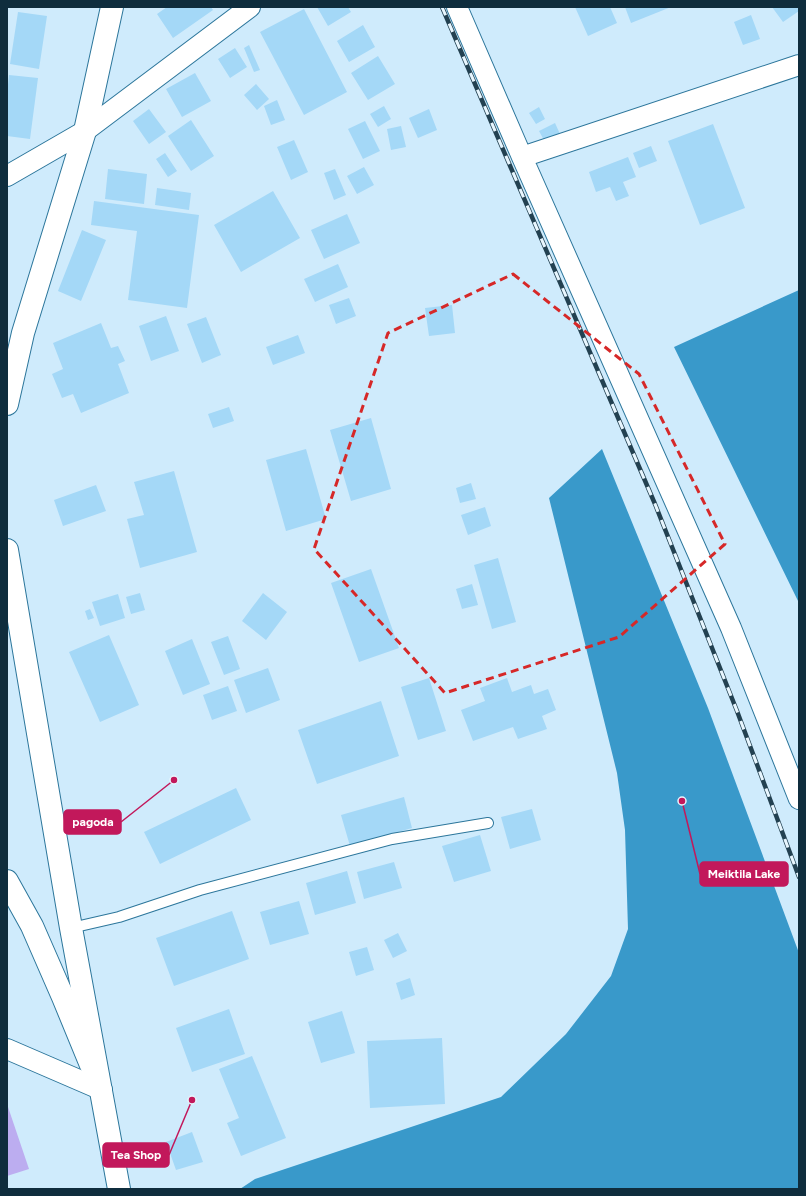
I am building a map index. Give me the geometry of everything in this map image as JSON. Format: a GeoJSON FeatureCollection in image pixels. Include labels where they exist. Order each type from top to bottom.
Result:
{"type":"FeatureCollection","features":[{"type":"Feature","properties":{"kind":"main road"},"geometry":{"type":"LineString","coordinates":[[7,404],[23,333],[85,130],[112,7]]}},
{"type":"Feature","properties":{"kind":"main road"},"geometry":{"type":"LineString","coordinates":[[7,550],[71,928],[119,1189]]}},
{"type":"Feature","properties":{"kind":"main road"},"geometry":{"type":"LineString","coordinates":[[7,881],[35,934],[102,1090]]}},
{"type":"Feature","properties":{"kind":"street"},"geometry":{"type":"LineString","coordinates":[[7,176],[85,130],[250,7]]}},
{"type":"Feature","properties":{"kind":"street"},"geometry":{"type":"LineString","coordinates":[[457,7],[731,628],[799,799]]}},
{"type":"Feature","properties":{"kind":"street"},"geometry":{"type":"LineString","coordinates":[[522,157],[799,65]]}},
{"type":"Feature","properties":{"kind":"street"},"geometry":{"type":"LineString","coordinates":[[7,1049],[102,1090]]}},
{"type":"Feature","properties":{"kind":"lane"},"geometry":{"type":"LineString","coordinates":[[71,928],[119,917],[200,890],[392,838],[488,823]]}},
{"type":"Feature","properties":{"kind":"highlighted area"},"geometry":{"type":"Polygon","coordinates":[[[513,274],[639,374],[725,544],[619,637],[445,693],[314,549],[388,333],[513,274]]]}},
{"type":"Feature","properties":{"kind":"shaded area"},"geometry":{"type":"Polygon","coordinates":[[[7,1104],[29,1169],[7,1176],[7,1104]]]}},
{"type":"Feature","properties":{"kind":"water"},"geometry":{"type":"Polygon","coordinates":[[[799,290],[799,603],[674,347],[799,290]]]}},
{"type":"Feature","properties":{"kind":"water"},"geometry":{"type":"Polygon","coordinates":[[[602,449],[708,708],[799,953],[799,1189],[240,1189],[255,1179],[501,1097],[566,1034],[611,976],[628,929],[625,830],[617,773],[549,498],[602,449]]]}},
{"type":"Feature","properties":{"kind":"building"},"geometry":{"type":"Polygon","coordinates":[[[167,7],[211,7],[213,10],[173,38],[157,14],[167,7]]]}},
{"type":"Feature","properties":{"kind":"building"},"geometry":{"type":"Polygon","coordinates":[[[317,7],[348,7],[351,12],[328,26],[317,7]]]}},
{"type":"Feature","properties":{"kind":"building"},"geometry":{"type":"Polygon","coordinates":[[[575,7],[610,7],[617,23],[588,36],[575,7]]]}},
{"type":"Feature","properties":{"kind":"building"},"geometry":{"type":"Polygon","coordinates":[[[625,7],[671,7],[631,23],[625,7]]]}},
{"type":"Feature","properties":{"kind":"building"},"geometry":{"type":"Polygon","coordinates":[[[772,7],[799,7],[799,11],[783,22],[772,7]]]}},
{"type":"Feature","properties":{"kind":"building"},"geometry":{"type":"Polygon","coordinates":[[[304,9],[347,92],[304,115],[260,32],[304,9]]]}},
{"type":"Feature","properties":{"kind":"building"},"geometry":{"type":"Polygon","coordinates":[[[18,12],[47,16],[39,69],[10,64],[18,12]]]}},
{"type":"Feature","properties":{"kind":"building"},"geometry":{"type":"Polygon","coordinates":[[[751,15],[760,39],[743,45],[734,22],[751,15]]]}},
{"type":"Feature","properties":{"kind":"building"},"geometry":{"type":"Polygon","coordinates":[[[363,25],[375,47],[349,62],[337,41],[363,25]]]}},
{"type":"Feature","properties":{"kind":"building"},"geometry":{"type":"Polygon","coordinates":[[[249,45],[260,70],[254,72],[244,48],[249,45]]]}},
{"type":"Feature","properties":{"kind":"building"},"geometry":{"type":"Polygon","coordinates":[[[235,48],[247,67],[230,78],[218,59],[235,48]]]}},
{"type":"Feature","properties":{"kind":"building"},"geometry":{"type":"Polygon","coordinates":[[[378,56],[395,84],[368,100],[351,73],[378,56]]]}},
{"type":"Feature","properties":{"kind":"building"},"geometry":{"type":"Polygon","coordinates":[[[195,73],[211,101],[182,117],[166,89],[195,73]]]}},
{"type":"Feature","properties":{"kind":"building"},"geometry":{"type":"Polygon","coordinates":[[[9,75],[38,78],[30,139],[7,136],[7,94],[9,75]]]}},
{"type":"Feature","properties":{"kind":"building"},"geometry":{"type":"Polygon","coordinates":[[[256,84],[269,99],[257,110],[244,95],[256,84]]]}},
{"type":"Feature","properties":{"kind":"building"},"geometry":{"type":"Polygon","coordinates":[[[277,100],[285,120],[271,125],[264,106],[277,100]]]}},
{"type":"Feature","properties":{"kind":"building"},"geometry":{"type":"Polygon","coordinates":[[[384,106],[391,119],[378,127],[370,114],[384,106]]]}},
{"type":"Feature","properties":{"kind":"building"},"geometry":{"type":"Polygon","coordinates":[[[539,107],[545,119],[536,124],[529,113],[539,107]]]}},
{"type":"Feature","properties":{"kind":"building"},"geometry":{"type":"Polygon","coordinates":[[[149,109],[166,132],[149,144],[133,121],[149,109]]]}},
{"type":"Feature","properties":{"kind":"building"},"geometry":{"type":"Polygon","coordinates":[[[429,109],[437,130],[418,138],[409,118],[429,109]]]}},
{"type":"Feature","properties":{"kind":"building"},"geometry":{"type":"Polygon","coordinates":[[[191,120],[214,156],[191,171],[168,136],[191,120]]]}},
{"type":"Feature","properties":{"kind":"building"},"geometry":{"type":"Polygon","coordinates":[[[365,121],[380,151],[363,159],[348,129],[365,121]]]}},
{"type":"Feature","properties":{"kind":"building"},"geometry":{"type":"Polygon","coordinates":[[[555,123],[560,134],[545,142],[539,131],[555,123]]]}},
{"type":"Feature","properties":{"kind":"building"},"geometry":{"type":"Polygon","coordinates":[[[713,124],[745,208],[700,225],[668,141],[713,124]]]}},
{"type":"Feature","properties":{"kind":"building"},"geometry":{"type":"Polygon","coordinates":[[[401,126],[406,147],[391,150],[387,129],[401,126]]]}},
{"type":"Feature","properties":{"kind":"building"},"geometry":{"type":"Polygon","coordinates":[[[294,140],[308,172],[291,180],[277,147],[294,140]]]}},
{"type":"Feature","properties":{"kind":"building"},"geometry":{"type":"Polygon","coordinates":[[[651,146],[657,161],[639,168],[633,153],[651,146]]]}},
{"type":"Feature","properties":{"kind":"building"},"geometry":{"type":"Polygon","coordinates":[[[165,153],[177,171],[168,177],[156,159],[165,153]]]}},
{"type":"Feature","properties":{"kind":"building"},"geometry":{"type":"Polygon","coordinates":[[[628,157],[636,177],[623,182],[629,196],[616,201],[610,187],[596,192],[589,172],[628,157]]]}},
{"type":"Feature","properties":{"kind":"building"},"geometry":{"type":"Polygon","coordinates":[[[364,167],[374,185],[357,194],[347,176],[364,167]]]}},
{"type":"Feature","properties":{"kind":"building"},"geometry":{"type":"Polygon","coordinates":[[[108,169],[147,174],[144,204],[105,199],[108,169]]]}},
{"type":"Feature","properties":{"kind":"building"},"geometry":{"type":"Polygon","coordinates":[[[335,169],[346,195],[334,200],[324,173],[335,169]]]}},
{"type":"Feature","properties":{"kind":"building"},"geometry":{"type":"Polygon","coordinates":[[[157,188],[191,193],[189,210],[155,205],[157,188]]]}},
{"type":"Feature","properties":{"kind":"building"},"geometry":{"type":"Polygon","coordinates":[[[273,191],[300,238],[241,272],[214,225],[273,191]]]}},
{"type":"Feature","properties":{"kind":"building"},"geometry":{"type":"Polygon","coordinates":[[[94,201],[199,215],[187,308],[128,300],[137,231],[91,225],[94,201]]]}},
{"type":"Feature","properties":{"kind":"building"},"geometry":{"type":"Polygon","coordinates":[[[347,214],[360,243],[324,259],[311,230],[347,214]]]}},
{"type":"Feature","properties":{"kind":"building"},"geometry":{"type":"Polygon","coordinates":[[[82,230],[106,240],[81,301],[58,291],[82,230]]]}},
{"type":"Feature","properties":{"kind":"building"},"geometry":{"type":"Polygon","coordinates":[[[338,264],[348,287],[315,302],[304,279],[338,264]]]}},
{"type":"Feature","properties":{"kind":"building"},"geometry":{"type":"Polygon","coordinates":[[[349,298],[356,316],[336,324],[329,305],[349,298]]]}},
{"type":"Feature","properties":{"kind":"building"},"geometry":{"type":"Polygon","coordinates":[[[452,305],[455,333],[429,336],[425,308],[452,305]]]}},
{"type":"Feature","properties":{"kind":"building"},"geometry":{"type":"Polygon","coordinates":[[[166,316],[179,351],[151,361],[139,326],[166,316]]]}},
{"type":"Feature","properties":{"kind":"building"},"geometry":{"type":"Polygon","coordinates":[[[206,317],[221,355],[202,363],[187,324],[206,317]]]}},
{"type":"Feature","properties":{"kind":"building"},"geometry":{"type":"Polygon","coordinates":[[[101,323],[111,348],[118,346],[125,361],[118,364],[129,393],[81,413],[73,394],[62,398],[52,374],[63,369],[53,343],[101,323]]]}},
{"type":"Feature","properties":{"kind":"building"},"geometry":{"type":"Polygon","coordinates":[[[298,335],[305,353],[273,365],[266,347],[298,335]]]}},
{"type":"Feature","properties":{"kind":"building"},"geometry":{"type":"Polygon","coordinates":[[[229,407],[234,421],[213,428],[208,414],[229,407]]]}},
{"type":"Feature","properties":{"kind":"building"},"geometry":{"type":"Polygon","coordinates":[[[371,418],[391,489],[351,501],[330,430],[371,418]]]}},
{"type":"Feature","properties":{"kind":"building"},"geometry":{"type":"Polygon","coordinates":[[[306,449],[326,519],[286,531],[266,460],[306,449]]]}},
{"type":"Feature","properties":{"kind":"building"},"geometry":{"type":"Polygon","coordinates":[[[174,471],[197,552],[140,568],[127,519],[144,515],[134,482],[174,471]]]}},
{"type":"Feature","properties":{"kind":"building"},"geometry":{"type":"Polygon","coordinates":[[[471,483],[476,499],[460,503],[456,488],[471,483]]]}},
{"type":"Feature","properties":{"kind":"building"},"geometry":{"type":"Polygon","coordinates":[[[96,485],[106,511],[63,526],[54,500],[96,485]]]}},
{"type":"Feature","properties":{"kind":"building"},"geometry":{"type":"Polygon","coordinates":[[[485,507],[491,526],[468,535],[461,515],[485,507]]]}},
{"type":"Feature","properties":{"kind":"building"},"geometry":{"type":"Polygon","coordinates":[[[498,558],[516,622],[492,629],[474,565],[498,558]]]}},
{"type":"Feature","properties":{"kind":"building"},"geometry":{"type":"Polygon","coordinates":[[[371,569],[399,648],[359,662],[331,583],[371,569]]]}},
{"type":"Feature","properties":{"kind":"building"},"geometry":{"type":"Polygon","coordinates":[[[472,584],[478,605],[462,609],[456,589],[472,584]]]}},
{"type":"Feature","properties":{"kind":"building"},"geometry":{"type":"Polygon","coordinates":[[[140,593],[145,610],[131,614],[126,597],[140,593]]]}},
{"type":"Feature","properties":{"kind":"building"},"geometry":{"type":"Polygon","coordinates":[[[263,593],[287,612],[266,640],[242,621],[263,593]]]}},
{"type":"Feature","properties":{"kind":"building"},"geometry":{"type":"Polygon","coordinates":[[[118,594],[125,618],[100,626],[92,602],[118,594]]]}},
{"type":"Feature","properties":{"kind":"building"},"geometry":{"type":"Polygon","coordinates":[[[90,609],[94,618],[88,620],[85,611],[90,609]]]}},
{"type":"Feature","properties":{"kind":"building"},"geometry":{"type":"Polygon","coordinates":[[[109,635],[139,705],[100,722],[69,652],[109,635]]]}},
{"type":"Feature","properties":{"kind":"building"},"geometry":{"type":"Polygon","coordinates":[[[228,636],[240,669],[224,675],[211,642],[228,636]]]}},
{"type":"Feature","properties":{"kind":"building"},"geometry":{"type":"Polygon","coordinates":[[[192,639],[210,684],[183,695],[165,651],[192,639]]]}},
{"type":"Feature","properties":{"kind":"building"},"geometry":{"type":"Polygon","coordinates":[[[268,668],[280,700],[246,713],[234,680],[268,668]]]}},
{"type":"Feature","properties":{"kind":"building"},"geometry":{"type":"Polygon","coordinates":[[[429,678],[446,731],[418,740],[401,687],[429,678]]]}},
{"type":"Feature","properties":{"kind":"building"},"geometry":{"type":"Polygon","coordinates":[[[507,678],[512,692],[531,685],[534,694],[548,689],[556,710],[542,716],[547,729],[518,739],[513,727],[473,741],[461,710],[485,701],[480,688],[507,678]]]}},
{"type":"Feature","properties":{"kind":"building"},"geometry":{"type":"Polygon","coordinates":[[[228,686],[237,711],[212,720],[203,695],[228,686]]]}},
{"type":"Feature","properties":{"kind":"building"},"geometry":{"type":"Polygon","coordinates":[[[381,701],[399,756],[317,784],[298,730],[381,701]]]}},
{"type":"Feature","properties":{"kind":"building"},"geometry":{"type":"Polygon","coordinates":[[[236,788],[251,820],[160,864],[144,832],[236,788]]]}},
{"type":"Feature","properties":{"kind":"building"},"geometry":{"type":"Polygon","coordinates":[[[404,797],[412,828],[350,846],[341,815],[404,797]]]}},
{"type":"Feature","properties":{"kind":"building"},"geometry":{"type":"Polygon","coordinates":[[[532,809],[541,840],[510,849],[501,817],[532,809]]]}},
{"type":"Feature","properties":{"kind":"building"},"geometry":{"type":"Polygon","coordinates":[[[480,835],[491,871],[454,882],[442,846],[480,835]]]}},
{"type":"Feature","properties":{"kind":"building"},"geometry":{"type":"Polygon","coordinates":[[[394,862],[402,888],[364,899],[357,872],[394,862]]]}},
{"type":"Feature","properties":{"kind":"building"},"geometry":{"type":"Polygon","coordinates":[[[347,871],[356,903],[315,915],[306,883],[347,871]]]}},
{"type":"Feature","properties":{"kind":"building"},"geometry":{"type":"Polygon","coordinates":[[[299,901],[309,934],[270,945],[260,912],[299,901]]]}},
{"type":"Feature","properties":{"kind":"building"},"geometry":{"type":"Polygon","coordinates":[[[232,911],[249,959],[174,986],[156,938],[232,911]]]}},
{"type":"Feature","properties":{"kind":"building"},"geometry":{"type":"Polygon","coordinates":[[[398,933],[407,951],[393,958],[384,940],[398,933]]]}},
{"type":"Feature","properties":{"kind":"building"},"geometry":{"type":"Polygon","coordinates":[[[367,947],[374,970],[356,976],[349,952],[367,947]]]}},
{"type":"Feature","properties":{"kind":"building"},"geometry":{"type":"Polygon","coordinates":[[[410,978],[415,995],[401,1000],[396,983],[410,978]]]}},
{"type":"Feature","properties":{"kind":"building"},"geometry":{"type":"Polygon","coordinates":[[[229,1009],[245,1054],[192,1072],[176,1028],[229,1009]]]}},
{"type":"Feature","properties":{"kind":"building"},"geometry":{"type":"Polygon","coordinates":[[[342,1011],[355,1053],[321,1063],[308,1022],[342,1011]]]}},
{"type":"Feature","properties":{"kind":"building"},"geometry":{"type":"Polygon","coordinates":[[[442,1038],[445,1104],[370,1108],[367,1041],[442,1038]]]}},
{"type":"Feature","properties":{"kind":"building"},"geometry":{"type":"Polygon","coordinates":[[[252,1056],[286,1138],[241,1156],[227,1123],[239,1118],[219,1069],[252,1056]]]}},
{"type":"Feature","properties":{"kind":"building"},"geometry":{"type":"Polygon","coordinates":[[[192,1132],[203,1162],[176,1170],[166,1142],[192,1132]]]}},
{"type":"Feature","properties":{"kind":"railway"},"geometry":{"type":"LineString","coordinates":[[442,7],[655,504],[737,711],[799,877]]}},
{"type":"Feature","properties":{"kind":"place","name":"pagoda"},"geometry":{"type":"Point","coordinates":[174,780]}},
{"type":"Feature","properties":{"kind":"place","name":"Meiktila Lake"},"geometry":{"type":"Point","coordinates":[682,801]}},
{"type":"Feature","properties":{"kind":"place","name":"Tea Shop"},"geometry":{"type":"Point","coordinates":[192,1100]}}]}
